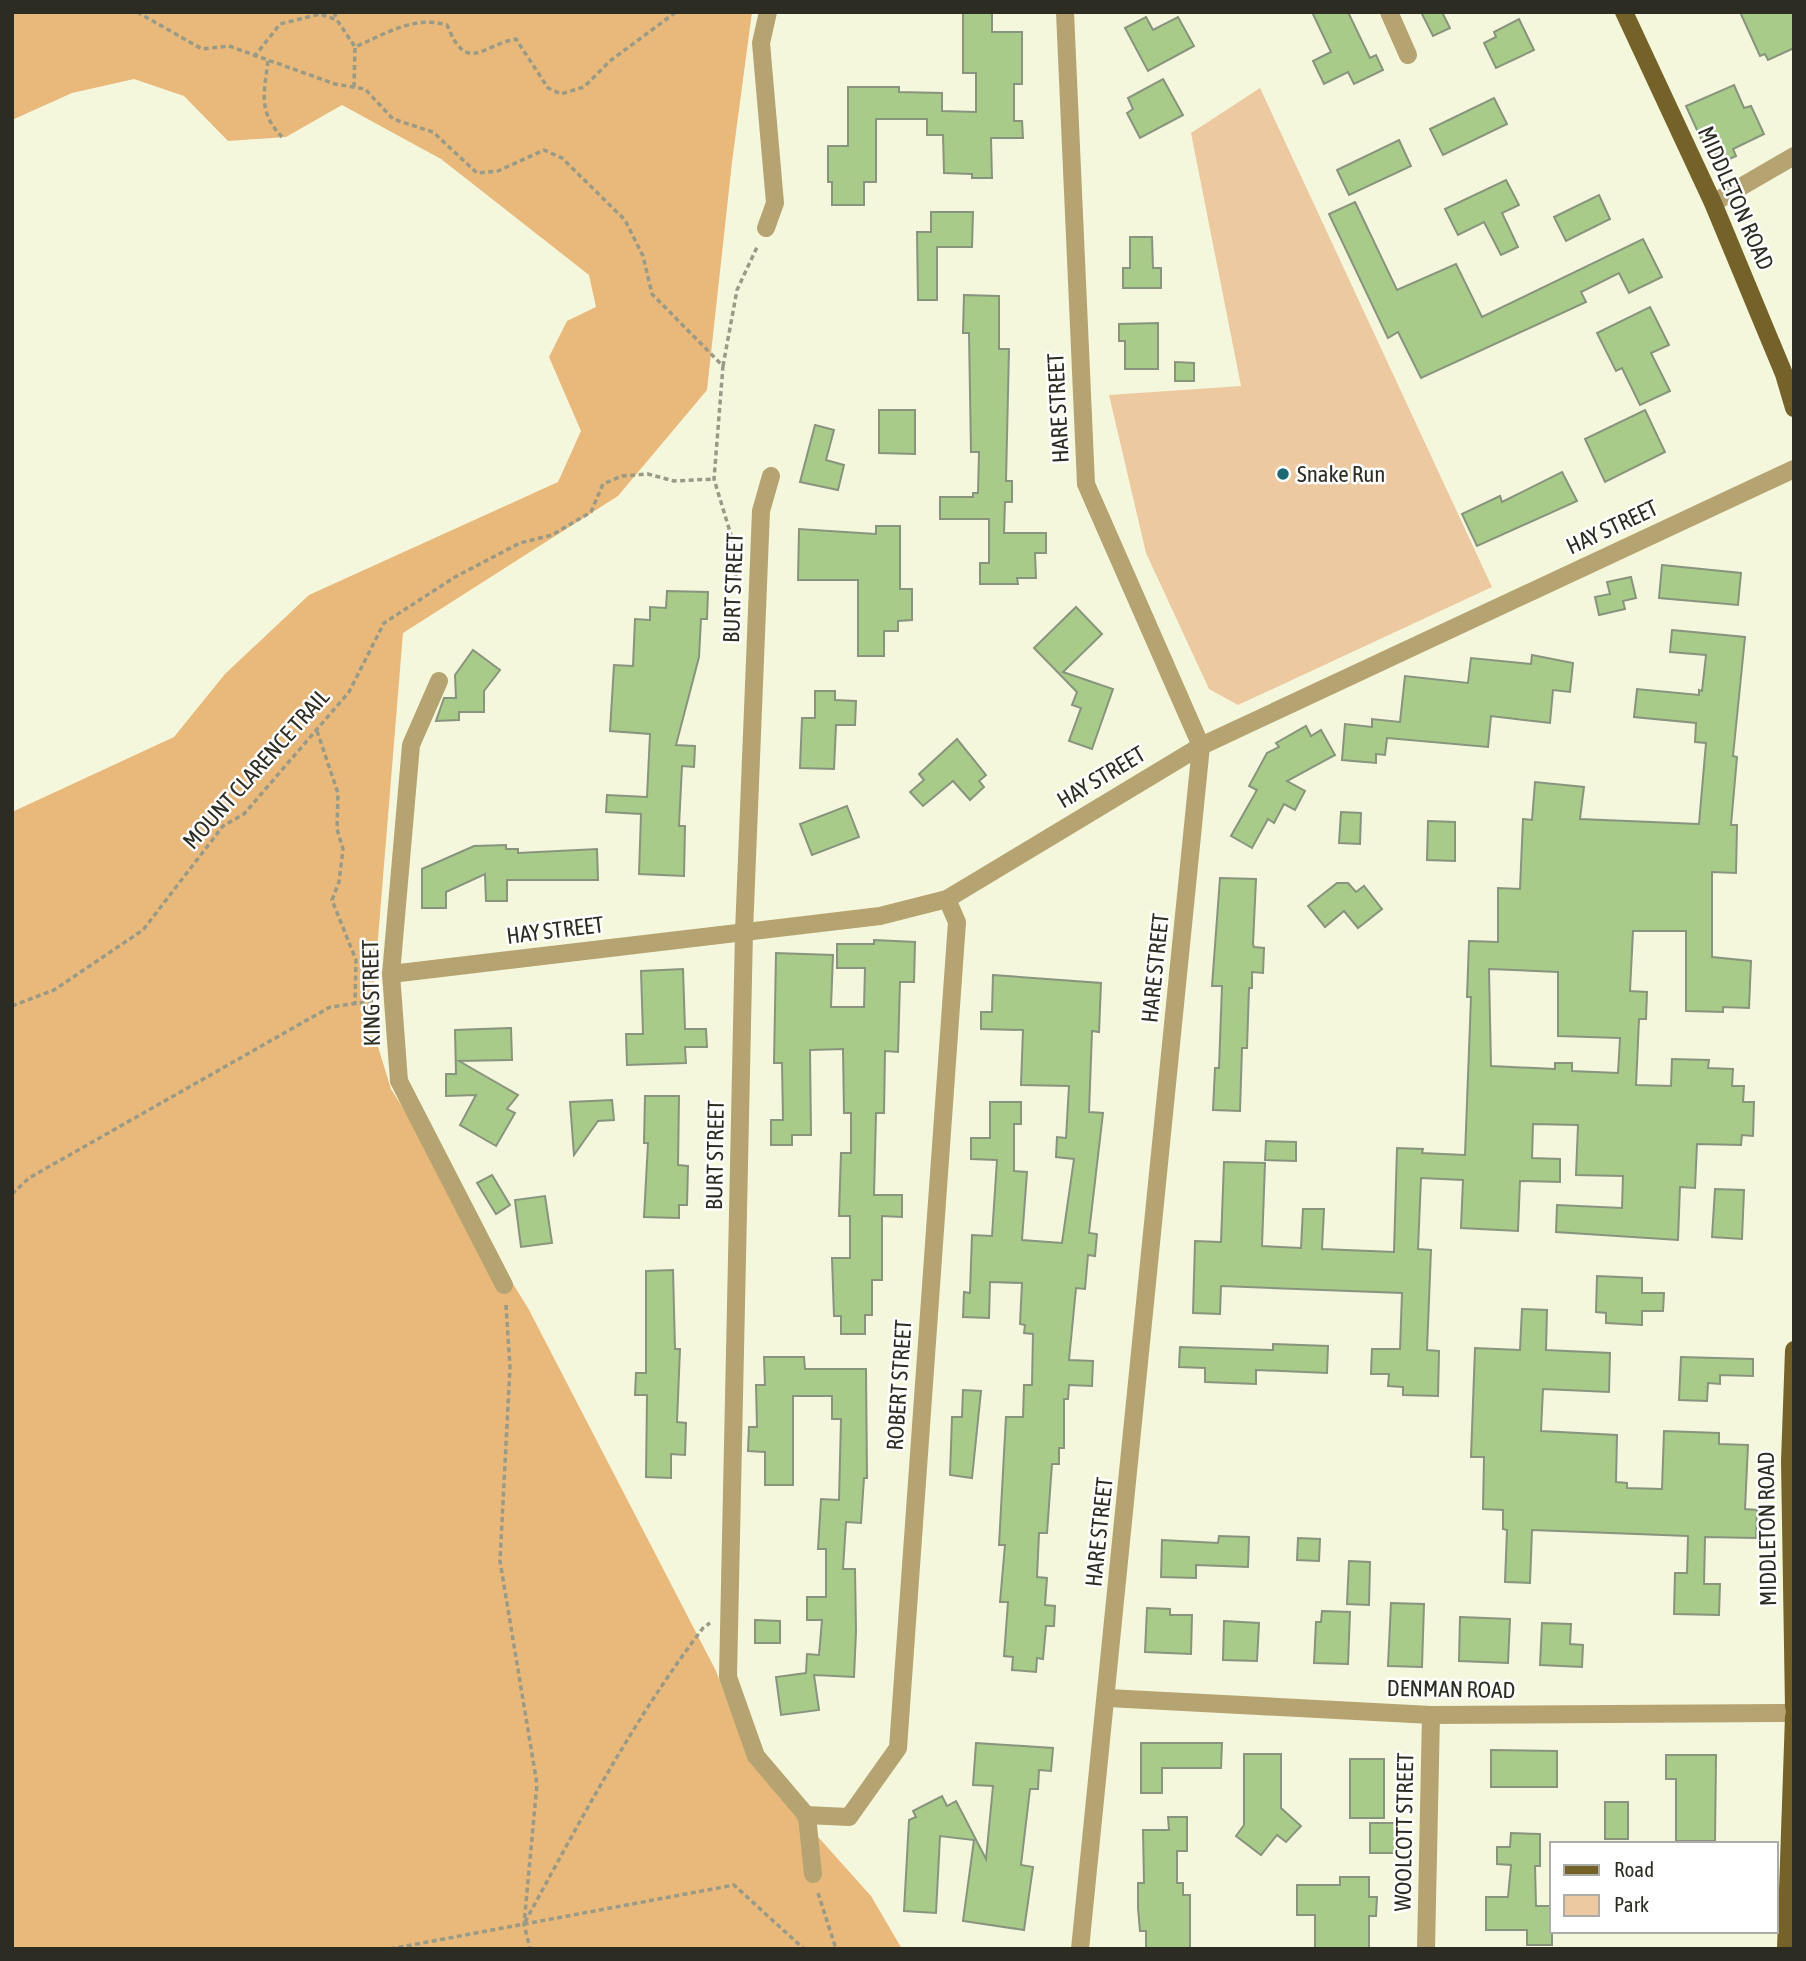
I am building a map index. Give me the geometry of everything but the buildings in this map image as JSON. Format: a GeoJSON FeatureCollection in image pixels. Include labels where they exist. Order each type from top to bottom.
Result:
{"type":"FeatureCollection","features":[{"type":"Feature","properties":{"kind":"main road","name":"MIDDLETON ROAD"},"geometry":{"type":"LineString","coordinates":[[1624,12],[1713,203],[1784,374],[1794,408]]}},
{"type":"Feature","properties":{"kind":"main road","name":"MIDDLETON ROAD"},"geometry":{"type":"LineString","coordinates":[[1794,1350],[1794,1707]]}},
{"type":"Feature","properties":{"kind":"main road"},"geometry":{"type":"LineString","coordinates":[[1786,1949],[1794,1715]]}},
{"type":"Feature","properties":{"kind":"street"},"geometry":{"type":"LineString","coordinates":[[766,228],[775,203],[761,43],[768,12]]}},
{"type":"Feature","properties":{"kind":"street","name":"HARE STREET"},"geometry":{"type":"LineString","coordinates":[[1065,12],[1087,484],[1201,746],[1108,1698],[1080,1949]]}},
{"type":"Feature","properties":{"kind":"street"},"geometry":{"type":"LineString","coordinates":[[1389,12],[1408,55]]}},
{"type":"Feature","properties":{"kind":"street"},"geometry":{"type":"LineString","coordinates":[[1713,203],[1794,156]]}},
{"type":"Feature","properties":{"kind":"street","name":"HAY STREET"},"geometry":{"type":"LineString","coordinates":[[391,974],[880,916],[947,899],[1201,746],[1794,469]]}},
{"type":"Feature","properties":{"kind":"street","name":"BURT STREET"},"geometry":{"type":"LineString","coordinates":[[771,476],[761,511],[744,932],[728,1676],[745,1731],[756,1756],[805,1815]]}},
{"type":"Feature","properties":{"kind":"street","name":"KING STREET"},"geometry":{"type":"LineString","coordinates":[[439,681],[411,745],[391,974],[399,1081],[505,1285]]}},
{"type":"Feature","properties":{"kind":"street","name":"ROBERT STREET"},"geometry":{"type":"LineString","coordinates":[[805,1815],[849,1817],[898,1748],[957,922],[947,899]]}},
{"type":"Feature","properties":{"kind":"street","name":"DENMAN ROAD"},"geometry":{"type":"LineString","coordinates":[[1108,1698],[1431,1716],[1794,1715]]}},
{"type":"Feature","properties":{"kind":"street","name":"WOOLCOTT STREET"},"geometry":{"type":"LineString","coordinates":[[1426,1949],[1431,1716]]}},
{"type":"Feature","properties":{"kind":"street"},"geometry":{"type":"LineString","coordinates":[[805,1815],[813,1874]]}},
{"type":"Feature","properties":{"kind":"path"},"geometry":{"type":"LineString","coordinates":[[137,12],[202,49],[229,46],[254,57],[365,89],[393,120],[433,132],[477,173],[498,171],[544,150],[562,158],[625,220],[643,256],[652,294],[723,366]]}},
{"type":"Feature","properties":{"kind":"path"},"geometry":{"type":"LineString","coordinates":[[334,12],[355,47],[355,87]]}},
{"type":"Feature","properties":{"kind":"path"},"geometry":{"type":"LineString","coordinates":[[355,47],[416,21],[432,20],[447,25],[452,40],[463,52],[477,55],[516,39],[548,88],[561,93],[584,88],[610,61],[676,12]]}},
{"type":"Feature","properties":{"kind":"path"},"geometry":{"type":"LineString","coordinates":[[254,57],[280,24],[320,14],[337,20]]}},
{"type":"Feature","properties":{"kind":"path"},"geometry":{"type":"LineString","coordinates":[[268,61],[263,99],[268,122],[282,137]]}},
{"type":"Feature","properties":{"kind":"path"},"geometry":{"type":"LineString","coordinates":[[737,599],[734,545],[714,479],[723,366],[737,290],[766,228]]}},
{"type":"Feature","properties":{"kind":"path","name":"MOUNT CLARENCE TRAIL"},"geometry":{"type":"LineString","coordinates":[[12,1006],[54,990],[143,930],[223,826],[244,814],[349,692],[384,623],[455,577],[520,543],[552,535],[591,512],[603,484],[622,476],[648,474],[674,481],[714,479]]}},
{"type":"Feature","properties":{"kind":"path"},"geometry":{"type":"LineString","coordinates":[[317,731],[338,793],[337,829],[343,849],[340,882],[332,900],[356,960],[355,1004]]}},
{"type":"Feature","properties":{"kind":"path"},"geometry":{"type":"LineString","coordinates":[[12,1194],[29,1178],[330,1007],[391,999]]}},
{"type":"Feature","properties":{"kind":"path"},"geometry":{"type":"LineString","coordinates":[[505,1285],[510,1367],[500,1561],[537,1784],[524,1924],[530,1949]]}},
{"type":"Feature","properties":{"kind":"path"},"geometry":{"type":"LineString","coordinates":[[524,1924],[598,1786],[664,1678],[703,1628],[729,1612]]}},
{"type":"Feature","properties":{"kind":"path"},"geometry":{"type":"LineString","coordinates":[[813,1874],[836,1949]]}},
{"type":"Feature","properties":{"kind":"path"},"geometry":{"type":"LineString","coordinates":[[390,1949],[734,1885],[804,1949]]}},
{"type":"Feature","properties":{"kind":"green space","name":"Snake Run"},"geometry":{"type":"Polygon","coordinates":[[[1260,88],[1492,587],[1238,705],[1209,689],[1146,553],[1109,395],[1241,386],[1191,133],[1260,88]]]}},
{"type":"Feature","properties":{"kind":"shaded area"},"geometry":{"type":"Polygon","coordinates":[[[12,12],[752,12],[732,162],[707,390],[618,496],[403,633],[371,1024],[391,1089],[528,1308],[716,1671],[750,1761],[871,1896],[902,1949],[12,1949],[12,812],[174,737],[225,674],[309,595],[558,482],[581,431],[549,357],[567,321],[596,307],[589,275],[441,159],[342,105],[286,137],[228,141],[184,96],[134,79],[72,93],[12,120],[12,12]]]}},
{"type":"Feature","properties":{"kind":"place","name":"Snake Run"},"geometry":{"type":"Point","coordinates":[1283,474]}}]}
